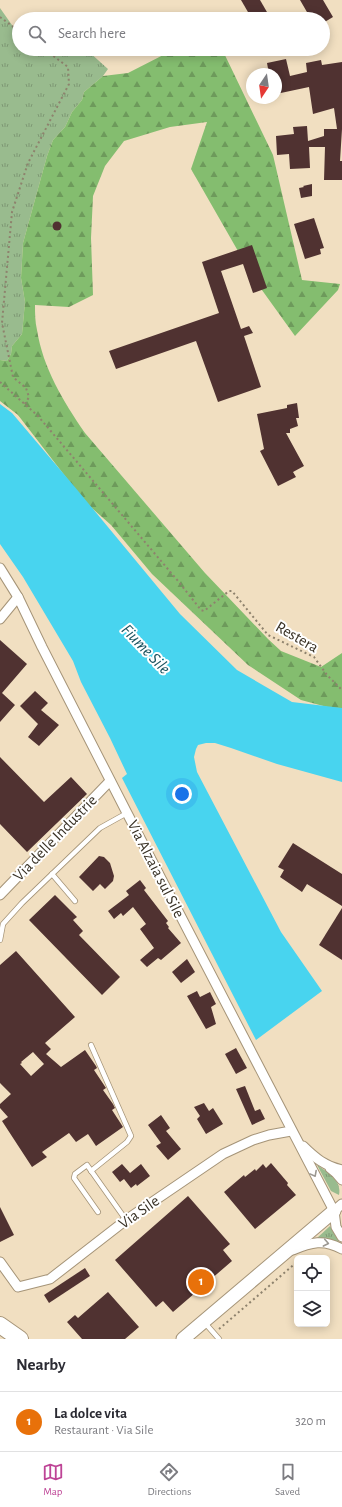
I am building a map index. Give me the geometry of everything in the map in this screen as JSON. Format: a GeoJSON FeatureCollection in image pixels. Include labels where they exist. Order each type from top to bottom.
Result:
{"type":"FeatureCollection","features":[{"type":"Feature","properties":{"kind":"highway"},"geometry":{"type":"LineString","coordinates":[[0,1325],[20,1339]]}},
{"type":"Feature","properties":{"kind":"street","name":"Via Alzaia sul Sile"},"geometry":{"type":"LineString","coordinates":[[0,568],[18,597],[110,781],[291,1131],[338,1208],[334,1220],[342,1237]]}},
{"type":"Feature","properties":{"kind":"street"},"geometry":{"type":"LineString","coordinates":[[0,619],[18,597]]}},
{"type":"Feature","properties":{"kind":"street","name":"Via delle Industrie"},"geometry":{"type":"LineString","coordinates":[[0,895],[110,781]]}},
{"type":"Feature","properties":{"kind":"street","name":"Via Sile"},"geometry":{"type":"LineString","coordinates":[[0,1262],[18,1287],[50,1279],[126,1220],[222,1154],[253,1140],[291,1131]]}},
{"type":"Feature","properties":{"kind":"street","name":"Via Alzaia sul Sile"},"geometry":{"type":"LineString","coordinates":[[296,1140],[324,1164],[342,1170]]}},
{"type":"Feature","properties":{"kind":"street"},"geometry":{"type":"LineString","coordinates":[[324,1164],[336,1173],[342,1180]]}},
{"type":"Feature","properties":{"kind":"street"},"geometry":{"type":"LineString","coordinates":[[183,1339],[338,1208]]}},
{"type":"Feature","properties":{"kind":"street"},"geometry":{"type":"LineString","coordinates":[[283,1255],[309,1243],[315,1242],[332,1244],[342,1249]]}},
{"type":"Feature","properties":{"kind":"lane"},"geometry":{"type":"LineString","coordinates":[[0,940],[4,924],[22,902],[100,828],[127,813]]}},
{"type":"Feature","properties":{"kind":"lane"},"geometry":{"type":"LineString","coordinates":[[52,874],[75,901]]}},
{"type":"Feature","properties":{"kind":"lane"},"geometry":{"type":"LineString","coordinates":[[91,1045],[131,1136],[127,1142],[91,1171]]}},
{"type":"Feature","properties":{"kind":"lane"},"geometry":{"type":"LineString","coordinates":[[98,1212],[74,1178],[75,1174],[87,1165],[126,1220]]}},
{"type":"Feature","properties":{"kind":"lane"},"geometry":{"type":"LineString","coordinates":[[204,1322],[219,1339]]}},
{"type":"Feature","properties":{"kind":"path"},"geometry":{"type":"LineString","coordinates":[[0,17],[12,26]]}},
{"type":"Feature","properties":{"kind":"path"},"geometry":{"type":"LineString","coordinates":[[0,382],[25,404],[29,397],[26,388],[13,377],[2,323],[12,212],[28,163],[69,84],[68,67],[53,56]]}},
{"type":"Feature","properties":{"kind":"path","name":"Restera"},"geometry":{"type":"LineString","coordinates":[[25,404],[38,416],[178,581],[200,610],[204,611],[226,593],[232,591],[268,635],[314,657],[327,675],[342,690]]}},
{"type":"Feature","properties":{"kind":"path"},"geometry":{"type":"LineString","coordinates":[[219,1329],[294,1265]]}},
{"type":"Feature","properties":{"kind":"green space"},"geometry":{"type":"Polygon","coordinates":[[[0,8],[12,25],[12,56],[94,56],[108,69],[103,76],[84,92],[82,100],[72,112],[65,127],[53,140],[47,156],[23,243],[21,278],[25,302],[22,334],[12,346],[11,354],[7,361],[0,360],[0,8]]]}},
{"type":"Feature","properties":{"kind":"green space"},"geometry":{"type":"Polygon","coordinates":[[[161,56],[225,56],[246,99],[246,104],[248,104],[273,155],[302,280],[340,284],[338,290],[295,336],[254,279],[191,169],[207,122],[170,127],[124,141],[105,166],[93,196],[91,238],[93,295],[69,307],[35,305],[36,324],[44,358],[55,384],[85,433],[205,573],[268,639],[281,651],[321,667],[342,653],[342,711],[301,700],[248,665],[152,574],[111,525],[85,502],[18,415],[0,401],[0,360],[7,361],[11,354],[12,346],[22,334],[25,302],[21,278],[23,243],[47,156],[53,140],[65,127],[72,112],[82,100],[84,92],[103,76],[128,73],[161,56]]]}},
{"type":"Feature","properties":{"kind":"green space"},"geometry":{"type":"Polygon","coordinates":[[[317,1165],[330,1174],[336,1181],[339,1195],[331,1191],[317,1165]]]}},
{"type":"Feature","properties":{"kind":"green space"},"geometry":{"type":"Polygon","coordinates":[[[330,1226],[339,1242],[317,1238],[330,1226]]]}},
{"type":"Feature","properties":{"kind":"water","name":"Fiume Sile"},"geometry":{"type":"Polygon","coordinates":[[[0,404],[12,413],[180,614],[237,670],[292,702],[342,708],[342,782],[277,764],[215,743],[198,745],[196,749],[194,757],[197,772],[281,932],[322,991],[256,1040],[122,778],[127,774],[81,682],[73,661],[23,577],[0,544],[0,404]]]}},
{"type":"Feature","properties":{"kind":"building"},"geometry":{"type":"Polygon","coordinates":[[[241,0],[260,0],[267,12],[248,12],[241,0]]]}},
{"type":"Feature","properties":{"kind":"building"},"geometry":{"type":"Polygon","coordinates":[[[300,0],[323,0],[333,17],[330,19],[330,12],[307,12],[300,0]]]}},
{"type":"Feature","properties":{"kind":"building"},"geometry":{"type":"Polygon","coordinates":[[[286,59],[290,76],[307,72],[306,63],[321,60],[322,65],[342,62],[342,129],[337,129],[334,108],[313,114],[309,87],[282,93],[282,68],[268,68],[267,63],[286,59]]]}},
{"type":"Feature","properties":{"kind":"building"},"geometry":{"type":"Polygon","coordinates":[[[307,126],[308,141],[324,136],[324,129],[342,129],[340,161],[342,161],[342,180],[324,180],[325,147],[309,147],[310,168],[290,169],[289,154],[277,155],[276,136],[294,134],[293,127],[307,126]]]}},
{"type":"Feature","properties":{"kind":"building"},"geometry":{"type":"Polygon","coordinates":[[[312,184],[312,196],[301,198],[299,188],[312,184]]]}},
{"type":"Feature","properties":{"kind":"building"},"geometry":{"type":"Polygon","coordinates":[[[314,218],[324,248],[320,249],[321,254],[305,259],[294,224],[314,218]]]}},
{"type":"Feature","properties":{"kind":"building"},"geometry":{"type":"Polygon","coordinates":[[[55,222],[59,222],[61,226],[59,230],[55,230],[53,228],[53,224],[55,222]]]}},
{"type":"Feature","properties":{"kind":"building"},"geometry":{"type":"Polygon","coordinates":[[[252,245],[267,288],[253,293],[243,264],[221,271],[241,329],[249,326],[253,333],[244,336],[261,387],[218,402],[196,341],[116,369],[109,351],[219,313],[202,262],[252,245]]]}},
{"type":"Feature","properties":{"kind":"building"},"geometry":{"type":"Polygon","coordinates":[[[297,403],[299,418],[296,418],[298,426],[290,429],[290,433],[286,433],[304,466],[293,472],[296,477],[278,486],[260,451],[264,449],[257,414],[287,408],[287,405],[297,403]]]}},
{"type":"Feature","properties":{"kind":"building"},"geometry":{"type":"Polygon","coordinates":[[[0,640],[27,664],[2,693],[15,705],[0,722],[0,640]]]}},
{"type":"Feature","properties":{"kind":"building"},"geometry":{"type":"Polygon","coordinates":[[[35,691],[48,703],[41,710],[59,725],[39,746],[28,737],[38,724],[20,706],[35,691]]]}},
{"type":"Feature","properties":{"kind":"building"},"geometry":{"type":"Polygon","coordinates":[[[0,757],[44,802],[71,777],[87,794],[27,852],[0,824],[0,757]]]}},
{"type":"Feature","properties":{"kind":"building"},"geometry":{"type":"Polygon","coordinates":[[[293,843],[342,874],[342,906],[307,884],[302,892],[280,877],[284,870],[278,867],[293,843]]]}},
{"type":"Feature","properties":{"kind":"building"},"geometry":{"type":"Polygon","coordinates":[[[99,856],[104,857],[110,863],[114,876],[113,881],[105,889],[100,884],[93,891],[79,877],[99,856]]]}},
{"type":"Feature","properties":{"kind":"building"},"geometry":{"type":"Polygon","coordinates":[[[140,880],[146,888],[144,890],[168,921],[166,923],[169,927],[168,928],[181,943],[161,960],[158,958],[147,967],[140,960],[154,948],[140,929],[146,924],[133,907],[123,916],[121,913],[114,919],[108,911],[129,895],[126,891],[140,880]]]}},
{"type":"Feature","properties":{"kind":"building"},"geometry":{"type":"Polygon","coordinates":[[[55,895],[77,917],[73,920],[83,931],[79,935],[120,977],[102,995],[29,920],[55,895]]]}},
{"type":"Feature","properties":{"kind":"building"},"geometry":{"type":"Polygon","coordinates":[[[342,908],[342,960],[319,945],[342,908]]]}},
{"type":"Feature","properties":{"kind":"building"},"geometry":{"type":"Polygon","coordinates":[[[16,951],[75,1017],[45,1043],[51,1049],[46,1054],[61,1067],[85,1050],[96,1066],[97,1068],[94,1070],[106,1088],[103,1090],[113,1104],[115,1108],[112,1110],[123,1127],[96,1146],[88,1134],[76,1142],[69,1133],[42,1152],[47,1157],[32,1167],[2,1121],[8,1117],[0,1108],[0,1104],[11,1094],[0,1083],[0,965],[16,951]],[[33,1052],[20,1064],[31,1076],[44,1064],[33,1052]]]}},
{"type":"Feature","properties":{"kind":"building"},"geometry":{"type":"Polygon","coordinates":[[[187,959],[195,972],[181,983],[172,972],[187,959]]]}},
{"type":"Feature","properties":{"kind":"building"},"geometry":{"type":"Polygon","coordinates":[[[197,991],[200,997],[210,992],[216,1004],[211,1007],[216,1024],[206,1029],[187,996],[197,991]]]}},
{"type":"Feature","properties":{"kind":"building"},"geometry":{"type":"Polygon","coordinates":[[[236,1048],[247,1068],[236,1074],[225,1054],[236,1048]]]}},
{"type":"Feature","properties":{"kind":"building"},"geometry":{"type":"Polygon","coordinates":[[[245,1086],[255,1111],[260,1109],[265,1119],[252,1125],[236,1089],[245,1086]]]}},
{"type":"Feature","properties":{"kind":"building"},"geometry":{"type":"Polygon","coordinates":[[[204,1103],[209,1111],[213,1108],[223,1124],[206,1134],[197,1119],[200,1116],[194,1107],[204,1103]]]}},
{"type":"Feature","properties":{"kind":"building"},"geometry":{"type":"Polygon","coordinates":[[[161,1115],[170,1128],[166,1131],[181,1149],[168,1160],[156,1146],[161,1143],[148,1125],[161,1115]]]}},
{"type":"Feature","properties":{"kind":"building"},"geometry":{"type":"Polygon","coordinates":[[[271,1163],[296,1195],[255,1229],[224,1192],[244,1175],[245,1177],[255,1169],[256,1171],[263,1164],[266,1168],[271,1163]]]}},
{"type":"Feature","properties":{"kind":"building"},"geometry":{"type":"Polygon","coordinates":[[[122,1164],[130,1173],[141,1164],[150,1176],[137,1186],[136,1184],[131,1188],[124,1179],[120,1182],[112,1172],[122,1164]]]}},
{"type":"Feature","properties":{"kind":"building"},"geometry":{"type":"Polygon","coordinates":[[[188,1196],[230,1244],[223,1250],[232,1261],[173,1312],[163,1301],[156,1307],[115,1260],[188,1196]]]}},
{"type":"Feature","properties":{"kind":"building"},"geometry":{"type":"Polygon","coordinates":[[[0,1207],[14,1235],[0,1242],[0,1207]]]}},
{"type":"Feature","properties":{"kind":"building"},"geometry":{"type":"Polygon","coordinates":[[[85,1268],[90,1276],[49,1303],[44,1295],[85,1268]]]}},
{"type":"Feature","properties":{"kind":"building"},"geometry":{"type":"Polygon","coordinates":[[[108,1292],[139,1327],[125,1339],[82,1339],[67,1322],[75,1315],[78,1318],[108,1292]]]}},
{"type":"Feature","properties":{"kind":"place","name":"La dolce vita"},"geometry":{"type":"Point","coordinates":[201,1282]}}]}
